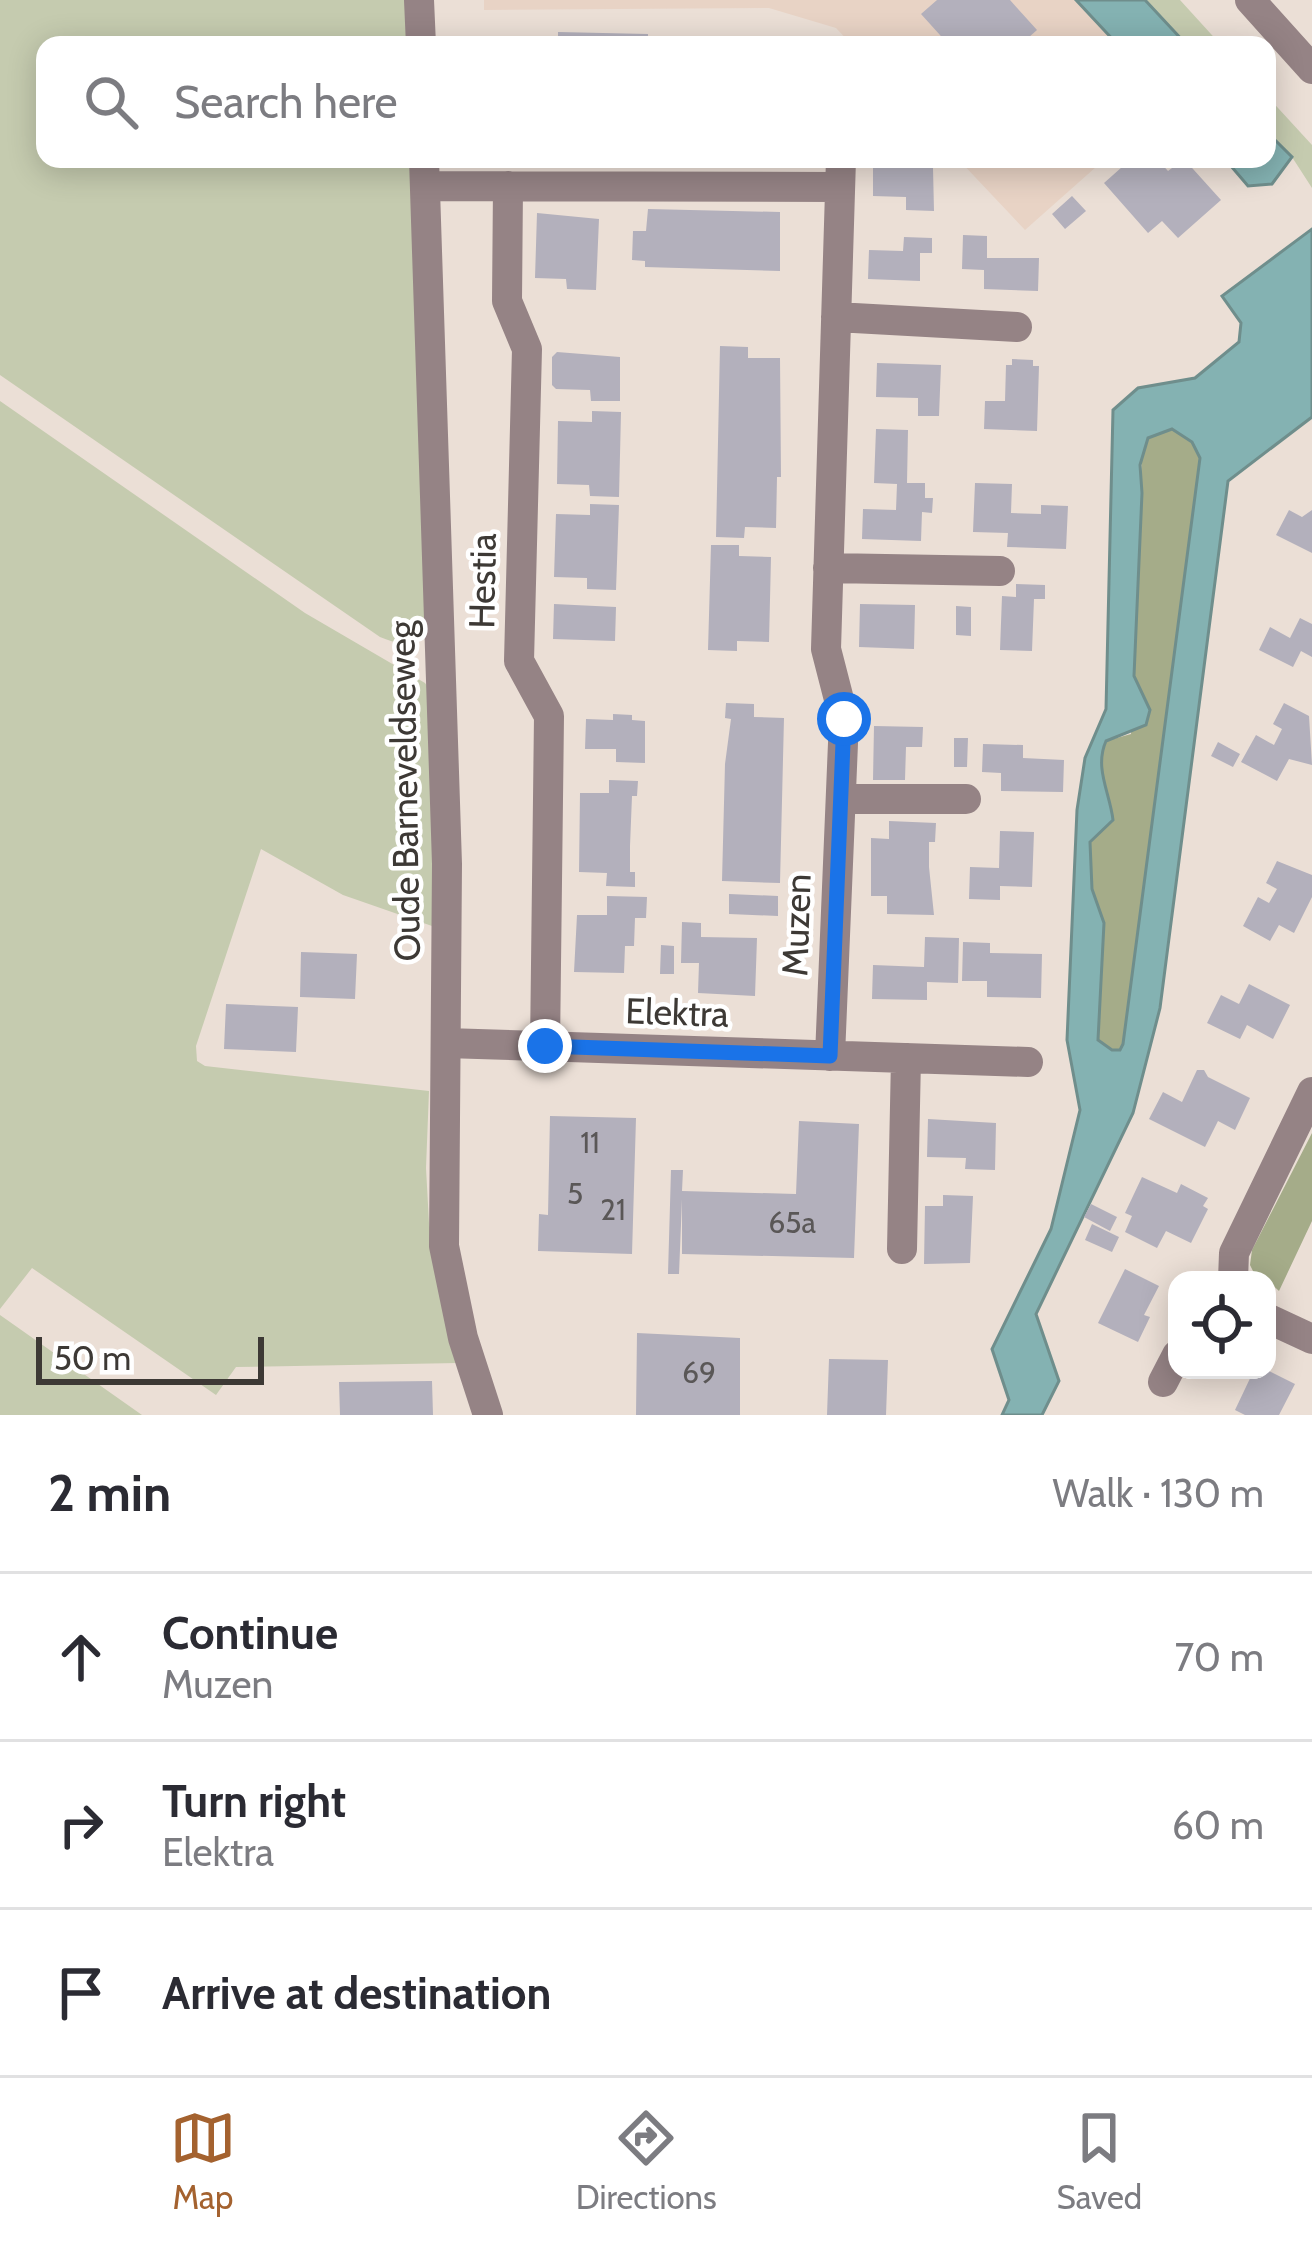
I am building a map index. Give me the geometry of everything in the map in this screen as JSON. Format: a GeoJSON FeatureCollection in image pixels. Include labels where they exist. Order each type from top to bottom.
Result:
{"type":"FeatureCollection","features":[{"type":"Feature","properties":{"kind":"street"},"geometry":{"type":"LineString","coordinates":[[419,0],[421,36]]}},
{"type":"Feature","properties":{"kind":"street"},"geometry":{"type":"LineString","coordinates":[[1250,0],[1312,69]]}},
{"type":"Feature","properties":{"kind":"street","name":"Muzen"},"geometry":{"type":"LineString","coordinates":[[425,173],[508,187],[840,173],[826,649],[844,719],[830,1056]]}},
{"type":"Feature","properties":{"kind":"street","name":"Oude Barneveldseweg"},"geometry":{"type":"LineString","coordinates":[[425,173],[447,864],[444,1246],[463,1338],[488,1415]]}},
{"type":"Feature","properties":{"kind":"street","name":"Hestia"},"geometry":{"type":"LineString","coordinates":[[508,187],[507,301],[526,349],[519,661],[548,716],[545,1046]]}},
{"type":"Feature","properties":{"kind":"street"},"geometry":{"type":"LineString","coordinates":[[836,317],[1017,326]]}},
{"type":"Feature","properties":{"kind":"street"},"geometry":{"type":"LineString","coordinates":[[828,568],[1000,571]]}},
{"type":"Feature","properties":{"kind":"street"},"geometry":{"type":"LineString","coordinates":[[841,799],[966,799]]}},
{"type":"Feature","properties":{"kind":"street","name":"Elektra"},"geometry":{"type":"LineString","coordinates":[[446,1043],[1028,1062]]}},
{"type":"Feature","properties":{"kind":"street"},"geometry":{"type":"LineString","coordinates":[[902,1249],[906,1058]]}},
{"type":"Feature","properties":{"kind":"street"},"geometry":{"type":"LineString","coordinates":[[1233,1271],[1234,1253],[1312,1092]]}},
{"type":"Feature","properties":{"kind":"street"},"geometry":{"type":"LineString","coordinates":[[1276,1322],[1312,1339]]}},
{"type":"Feature","properties":{"kind":"shaded area"},"geometry":{"type":"Polygon","coordinates":[[[484,0],[1093,0],[1128,36],[844,36],[836,28],[769,8],[484,10],[484,0]]]}},
{"type":"Feature","properties":{"kind":"shaded area"},"geometry":{"type":"Polygon","coordinates":[[[966,168],[1095,168],[1025,230],[966,168]]]}},
{"type":"Feature","properties":{"kind":"green space"},"geometry":{"type":"Polygon","coordinates":[[[0,0],[408,0],[410,36],[36,36],[36,168],[413,168],[426,633],[404,643],[380,637],[0,375],[0,0]]]}},
{"type":"Feature","properties":{"kind":"green space"},"geometry":{"type":"Polygon","coordinates":[[[1145,0],[1180,0],[1213,36],[1179,36],[1145,0]]]}},
{"type":"Feature","properties":{"kind":"green space"},"geometry":{"type":"Polygon","coordinates":[[[1276,106],[1312,145],[1312,188],[1276,141],[1276,106]]]}},
{"type":"Feature","properties":{"kind":"green space"},"geometry":{"type":"Polygon","coordinates":[[[0,401],[305,613],[425,683],[432,693],[432,926],[343,895],[261,849],[196,1046],[197,1061],[205,1066],[429,1091],[429,1223],[458,1363],[236,1367],[216,1395],[32,1268],[0,1309],[0,401]]]}},
{"type":"Feature","properties":{"kind":"green space"},"geometry":{"type":"Polygon","coordinates":[[[1173,429],[1192,442],[1200,457],[1123,1044],[1121,1050],[1112,1050],[1098,1040],[1104,923],[1092,889],[1090,842],[1113,820],[1102,771],[1106,741],[1131,734],[1142,450],[1148,438],[1173,429]]]}},
{"type":"Feature","properties":{"kind":"green space"},"geometry":{"type":"Polygon","coordinates":[[[1312,1133],[1312,1221],[1279,1291],[1276,1271],[1253,1271],[1252,1250],[1312,1133]]]}},
{"type":"Feature","properties":{"kind":"green space"},"geometry":{"type":"Polygon","coordinates":[[[0,1315],[142,1415],[0,1415],[0,1315]]]}},
{"type":"Feature","properties":{"kind":"water"},"geometry":{"type":"Polygon","coordinates":[[[1076,0],[1145,0],[1179,36],[1110,36],[1076,0]]]}},
{"type":"Feature","properties":{"kind":"water"},"geometry":{"type":"Polygon","coordinates":[[[1276,141],[1292,157],[1272,184],[1248,186],[1233,168],[1276,168],[1276,141]]]}},
{"type":"Feature","properties":{"kind":"water"},"geometry":{"type":"Polygon","coordinates":[[[1312,229],[1312,417],[1228,481],[1160,1008],[1133,1113],[1036,1314],[1059,1381],[1042,1415],[1002,1415],[1009,1400],[992,1349],[1051,1229],[1080,1110],[1067,1040],[1077,810],[1085,758],[1106,709],[1113,410],[1138,388],[1195,378],[1239,342],[1241,323],[1222,296],[1312,229]],[[1172,429],[1148,438],[1140,465],[1134,676],[1150,710],[1146,725],[1106,741],[1102,771],[1113,820],[1090,842],[1092,889],[1104,923],[1098,1040],[1112,1050],[1120,1050],[1123,1044],[1200,458],[1192,442],[1172,429]]]}},
{"type":"Feature","properties":{"kind":"building"},"geometry":{"type":"Polygon","coordinates":[[[937,0],[1010,0],[1037,30],[1030,36],[941,36],[921,14],[937,0]]]}},
{"type":"Feature","properties":{"kind":"building"},"geometry":{"type":"Polygon","coordinates":[[[558,32],[648,34],[648,36],[558,36],[558,32]]]}},
{"type":"Feature","properties":{"kind":"building"},"geometry":{"type":"Polygon","coordinates":[[[873,168],[933,168],[934,211],[906,210],[906,197],[873,196],[873,168]]]}},
{"type":"Feature","properties":{"kind":"building"},"geometry":{"type":"Polygon","coordinates":[[[1121,168],[1192,168],[1221,200],[1178,238],[1162,221],[1148,233],[1104,183],[1121,168]]]}},
{"type":"Feature","properties":{"kind":"building"},"geometry":{"type":"Polygon","coordinates":[[[1072,196],[1086,211],[1065,229],[1052,214],[1072,196]]]}},
{"type":"Feature","properties":{"kind":"building"},"geometry":{"type":"Polygon","coordinates":[[[648,209],[780,212],[780,271],[645,267],[645,261],[632,260],[633,231],[646,231],[648,209]]]}},
{"type":"Feature","properties":{"kind":"building"},"geometry":{"type":"Polygon","coordinates":[[[537,213],[599,219],[596,290],[567,289],[566,279],[535,278],[537,213]]]}},
{"type":"Feature","properties":{"kind":"building"},"geometry":{"type":"Polygon","coordinates":[[[963,235],[987,236],[987,258],[1039,258],[1038,291],[984,289],[984,270],[962,269],[963,235]]]}},
{"type":"Feature","properties":{"kind":"building"},"geometry":{"type":"Polygon","coordinates":[[[904,237],[932,238],[932,253],[920,253],[920,281],[868,279],[869,250],[903,251],[904,237]]]}},
{"type":"Feature","properties":{"kind":"building"},"geometry":{"type":"Polygon","coordinates":[[[720,346],[748,347],[748,358],[780,358],[781,477],[777,477],[776,528],[745,527],[744,538],[716,537],[720,346]]]}},
{"type":"Feature","properties":{"kind":"building"},"geometry":{"type":"Polygon","coordinates":[[[557,352],[620,357],[620,401],[591,401],[590,390],[556,389],[552,357],[557,352]]]}},
{"type":"Feature","properties":{"kind":"building"},"geometry":{"type":"Polygon","coordinates":[[[1012,359],[1033,360],[1033,366],[1039,366],[1037,431],[984,429],[985,401],[1005,401],[1006,365],[1012,365],[1012,359]]]}},
{"type":"Feature","properties":{"kind":"building"},"geometry":{"type":"Polygon","coordinates":[[[877,363],[941,365],[939,416],[918,416],[918,398],[876,397],[877,363]]]}},
{"type":"Feature","properties":{"kind":"building"},"geometry":{"type":"Polygon","coordinates":[[[592,411],[621,412],[619,497],[590,496],[589,485],[557,484],[558,421],[592,422],[592,411]]]}},
{"type":"Feature","properties":{"kind":"building"},"geometry":{"type":"Polygon","coordinates":[[[876,429],[908,430],[907,483],[925,483],[925,498],[933,498],[932,513],[922,512],[921,541],[862,539],[863,509],[896,510],[897,484],[874,483],[876,429]]]}},
{"type":"Feature","properties":{"kind":"building"},"geometry":{"type":"Polygon","coordinates":[[[975,483],[1012,484],[1011,513],[1041,514],[1041,505],[1068,506],[1066,549],[1007,547],[1008,533],[973,532],[975,483]]]}},
{"type":"Feature","properties":{"kind":"building"},"geometry":{"type":"Polygon","coordinates":[[[590,504],[619,505],[616,590],[587,589],[587,578],[554,577],[556,514],[590,515],[590,504]]]}},
{"type":"Feature","properties":{"kind":"building"},"geometry":{"type":"Polygon","coordinates":[[[1289,510],[1302,517],[1312,510],[1312,553],[1276,535],[1289,510]]]}},
{"type":"Feature","properties":{"kind":"building"},"geometry":{"type":"Polygon","coordinates":[[[711,545],[739,545],[739,556],[771,557],[769,642],[737,641],[737,651],[708,650],[711,545]]]}},
{"type":"Feature","properties":{"kind":"building"},"geometry":{"type":"Polygon","coordinates":[[[1016,584],[1045,585],[1045,599],[1034,599],[1032,651],[1000,650],[1002,596],[1016,597],[1016,584]]]}},
{"type":"Feature","properties":{"kind":"building"},"geometry":{"type":"Polygon","coordinates":[[[554,604],[616,607],[615,641],[553,639],[554,604]]]}},
{"type":"Feature","properties":{"kind":"building"},"geometry":{"type":"Polygon","coordinates":[[[860,604],[915,605],[914,649],[859,647],[860,604]]]}},
{"type":"Feature","properties":{"kind":"building"},"geometry":{"type":"Polygon","coordinates":[[[956,606],[971,607],[971,636],[956,635],[956,606]]]}},
{"type":"Feature","properties":{"kind":"building"},"geometry":{"type":"Polygon","coordinates":[[[1300,618],[1312,624],[1312,657],[1301,651],[1293,667],[1259,650],[1270,627],[1290,638],[1300,618]]]}},
{"type":"Feature","properties":{"kind":"building"},"geometry":{"type":"Polygon","coordinates":[[[726,703],[754,704],[754,717],[784,718],[780,883],[722,881],[731,719],[725,718],[726,703]]]}},
{"type":"Feature","properties":{"kind":"building"},"geometry":{"type":"Polygon","coordinates":[[[1284,703],[1309,716],[1312,765],[1289,759],[1277,781],[1241,762],[1256,735],[1274,745],[1282,729],[1273,724],[1284,703]]]}},
{"type":"Feature","properties":{"kind":"building"},"geometry":{"type":"Polygon","coordinates":[[[613,714],[645,721],[645,763],[616,762],[616,749],[585,749],[586,719],[613,720],[613,714]]]}},
{"type":"Feature","properties":{"kind":"building"},"geometry":{"type":"Polygon","coordinates":[[[874,726],[923,727],[922,747],[906,747],[905,780],[873,780],[874,726]]]}},
{"type":"Feature","properties":{"kind":"building"},"geometry":{"type":"Polygon","coordinates":[[[954,738],[968,738],[967,767],[954,767],[954,738]]]}},
{"type":"Feature","properties":{"kind":"building"},"geometry":{"type":"Polygon","coordinates":[[[1218,742],[1240,754],[1233,767],[1211,756],[1218,742]]]}},
{"type":"Feature","properties":{"kind":"building"},"geometry":{"type":"Polygon","coordinates":[[[983,744],[1023,745],[1023,758],[1064,760],[1063,792],[1001,791],[1001,773],[982,772],[983,744]]]}},
{"type":"Feature","properties":{"kind":"building"},"geometry":{"type":"Polygon","coordinates":[[[609,780],[638,781],[637,796],[632,796],[630,846],[635,887],[606,886],[607,873],[579,872],[580,793],[609,793],[609,780]]]}},
{"type":"Feature","properties":{"kind":"building"},"geometry":{"type":"Polygon","coordinates":[[[889,821],[936,823],[935,842],[929,842],[934,915],[887,914],[887,896],[871,896],[871,838],[889,839],[889,821]]]}},
{"type":"Feature","properties":{"kind":"building"},"geometry":{"type":"Polygon","coordinates":[[[1000,831],[1034,832],[1032,887],[1000,886],[1000,900],[969,899],[970,867],[999,868],[1000,831]]]}},
{"type":"Feature","properties":{"kind":"building"},"geometry":{"type":"Polygon","coordinates":[[[1277,861],[1312,875],[1312,897],[1294,933],[1279,925],[1270,941],[1243,926],[1258,897],[1269,903],[1277,889],[1266,883],[1277,861]]]}},
{"type":"Feature","properties":{"kind":"building"},"geometry":{"type":"Polygon","coordinates":[[[729,894],[778,896],[778,916],[729,914],[729,894]]]}},
{"type":"Feature","properties":{"kind":"building"},"geometry":{"type":"Polygon","coordinates":[[[607,896],[647,897],[646,918],[635,918],[634,946],[625,946],[624,973],[574,972],[577,915],[607,915],[607,896]]]}},
{"type":"Feature","properties":{"kind":"building"},"geometry":{"type":"Polygon","coordinates":[[[682,922],[701,923],[701,937],[757,938],[755,996],[698,993],[699,963],[681,963],[682,922]]]}},
{"type":"Feature","properties":{"kind":"building"},"geometry":{"type":"Polygon","coordinates":[[[925,937],[959,938],[958,983],[927,982],[927,1000],[872,999],[873,965],[924,967],[925,937]]]}},
{"type":"Feature","properties":{"kind":"building"},"geometry":{"type":"Polygon","coordinates":[[[963,942],[990,943],[990,953],[1042,954],[1041,998],[987,997],[987,981],[962,981],[963,942]]]}},
{"type":"Feature","properties":{"kind":"building"},"geometry":{"type":"Polygon","coordinates":[[[661,945],[674,946],[674,974],[660,974],[661,945]]]}},
{"type":"Feature","properties":{"kind":"building"},"geometry":{"type":"Polygon","coordinates":[[[301,952],[357,954],[355,999],[300,997],[301,952]]]}},
{"type":"Feature","properties":{"kind":"building"},"geometry":{"type":"Polygon","coordinates":[[[1249,984],[1290,1005],[1273,1039],[1247,1025],[1240,1039],[1207,1023],[1221,995],[1239,1004],[1249,984]]]}},
{"type":"Feature","properties":{"kind":"building"},"geometry":{"type":"Polygon","coordinates":[[[226,1004],[298,1007],[296,1052],[224,1049],[226,1004]]]}},
{"type":"Feature","properties":{"kind":"building"},"geometry":{"type":"Polygon","coordinates":[[[1197,1070],[1250,1098],[1235,1130],[1218,1121],[1205,1147],[1149,1119],[1163,1092],[1182,1102],[1197,1070]]]}},
{"type":"Feature","properties":{"kind":"building"},"geometry":{"type":"Polygon","coordinates":[[[550,1116],[636,1118],[632,1254],[538,1251],[539,1214],[548,1215],[550,1116]]]}},
{"type":"Feature","properties":{"kind":"building"},"geometry":{"type":"Polygon","coordinates":[[[928,1119],[996,1123],[995,1170],[965,1169],[966,1158],[927,1157],[928,1119]]]}},
{"type":"Feature","properties":{"kind":"building"},"geometry":{"type":"Polygon","coordinates":[[[799,1121],[859,1124],[854,1258],[682,1254],[682,1199],[679,1274],[668,1274],[671,1170],[683,1170],[682,1191],[796,1194],[799,1121]]]}},
{"type":"Feature","properties":{"kind":"building"},"geometry":{"type":"Polygon","coordinates":[[[1142,1177],[1177,1193],[1181,1184],[1208,1198],[1203,1206],[1208,1209],[1191,1243],[1166,1231],[1157,1248],[1125,1232],[1132,1216],[1125,1213],[1142,1177]]]}},
{"type":"Feature","properties":{"kind":"building"},"geometry":{"type":"Polygon","coordinates":[[[943,1195],[973,1196],[970,1263],[924,1264],[925,1206],[943,1206],[943,1195]]]}},
{"type":"Feature","properties":{"kind":"building"},"geometry":{"type":"Polygon","coordinates":[[[1091,1204],[1117,1217],[1110,1231],[1084,1217],[1091,1204]]]}},
{"type":"Feature","properties":{"kind":"building"},"geometry":{"type":"Polygon","coordinates":[[[1092,1224],[1119,1237],[1112,1252],[1085,1240],[1092,1224]]]}},
{"type":"Feature","properties":{"kind":"building"},"geometry":{"type":"Polygon","coordinates":[[[1125,1269],[1159,1286],[1144,1315],[1150,1317],[1138,1342],[1098,1323],[1125,1269]]]}},
{"type":"Feature","properties":{"kind":"building"},"geometry":{"type":"Polygon","coordinates":[[[637,1333],[740,1338],[740,1415],[636,1415],[637,1333]]]}},
{"type":"Feature","properties":{"kind":"building"},"geometry":{"type":"Polygon","coordinates":[[[829,1359],[888,1360],[886,1415],[827,1415],[829,1359]]]}},
{"type":"Feature","properties":{"kind":"building"},"geometry":{"type":"Polygon","coordinates":[[[1276,1374],[1295,1384],[1279,1415],[1245,1415],[1235,1410],[1250,1379],[1276,1379],[1276,1374]]]}},
{"type":"Feature","properties":{"kind":"building"},"geometry":{"type":"Polygon","coordinates":[[[432,1381],[433,1415],[340,1415],[339,1382],[432,1381]]]}},
{"type":"Feature","properties":{"kind":"route"},"geometry":{"type":"LineString","coordinates":[[545,1046],[830,1056],[844,719]]}}]}
